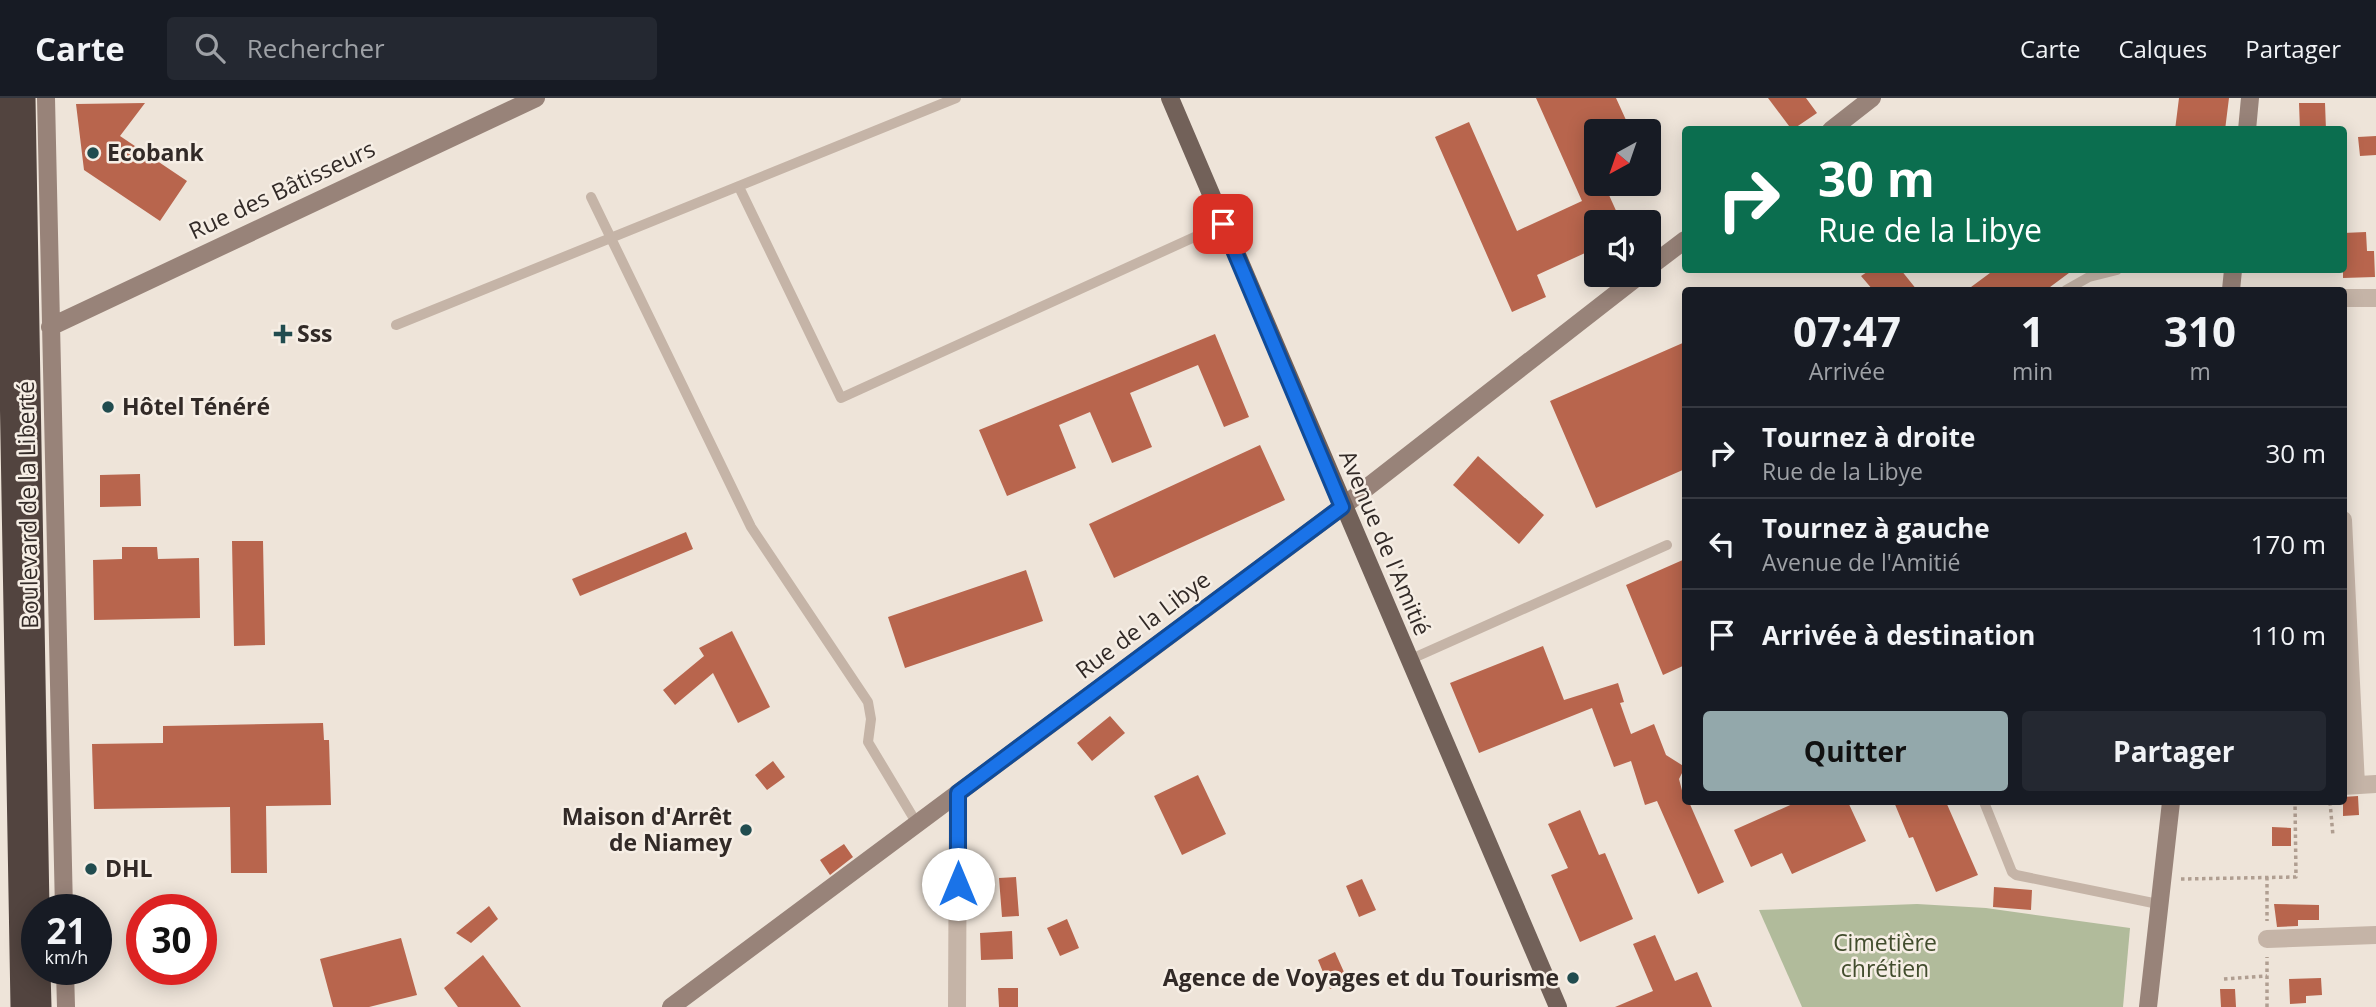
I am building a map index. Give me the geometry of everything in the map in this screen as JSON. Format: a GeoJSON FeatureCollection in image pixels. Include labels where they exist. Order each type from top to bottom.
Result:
{"type":"FeatureCollection","features":[{"type":"Feature","properties":{"kind":"highway","name":"Boulevard de la Liberté"},"geometry":{"type":"LineString","coordinates":[[5,98],[21,1007]]}},
{"type":"Feature","properties":{"kind":"highway","name":"Boulevard de la Liberté"},"geometry":{"type":"LineString","coordinates":[[25,98],[39,894]]}},
{"type":"Feature","properties":{"kind":"highway"},"geometry":{"type":"LineString","coordinates":[[40,985],[41,1007]]}},
{"type":"Feature","properties":{"kind":"main road","name":"Avenue de l'Amitié"},"geometry":{"type":"LineString","coordinates":[[1170,98],[1342,507],[1558,1007]]}},
{"type":"Feature","properties":{"kind":"street","name":"Boulevard de la Liberté"},"geometry":{"type":"LineString","coordinates":[[46,98],[64,894]]}},
{"type":"Feature","properties":{"kind":"street","name":"Rue des Bâtisseurs"},"geometry":{"type":"LineString","coordinates":[[50,327],[536,98]]}},
{"type":"Feature","properties":{"kind":"street"},"geometry":{"type":"LineString","coordinates":[[1836,126],[1872,98]]}},
{"type":"Feature","properties":{"kind":"street"},"geometry":{"type":"LineString","coordinates":[[2247,126],[2250,98]]}},
{"type":"Feature","properties":{"kind":"street"},"geometry":{"type":"LineString","coordinates":[[1661,258],[1682,242]]}},
{"type":"Feature","properties":{"kind":"street","name":"Rue de la Libye"},"geometry":{"type":"LineString","coordinates":[[671,1007],[1342,507],[1625,287]]}},
{"type":"Feature","properties":{"kind":"street"},"geometry":{"type":"LineString","coordinates":[[2347,298],[2376,298]]}},
{"type":"Feature","properties":{"kind":"street"},"geometry":{"type":"LineString","coordinates":[[2347,672],[2350,786],[2376,784]]}},
{"type":"Feature","properties":{"kind":"street"},"geometry":{"type":"LineString","coordinates":[[957,1007],[958,793]]}},
{"type":"Feature","properties":{"kind":"street"},"geometry":{"type":"LineString","coordinates":[[2148,1007],[2171,805]]}},
{"type":"Feature","properties":{"kind":"street"},"geometry":{"type":"LineString","coordinates":[[2267,939],[2376,935]]}},
{"type":"Feature","properties":{"kind":"street"},"geometry":{"type":"LineString","coordinates":[[65,985],[66,1007]]}},
{"type":"Feature","properties":{"kind":"lane"},"geometry":{"type":"LineString","coordinates":[[396,325],[956,98]]}},
{"type":"Feature","properties":{"kind":"lane"},"geometry":{"type":"LineString","coordinates":[[739,187],[841,398],[1223,224]]}},
{"type":"Feature","properties":{"kind":"lane"},"geometry":{"type":"LineString","coordinates":[[591,197],[751,527],[868,702],[868,742],[916,822]]}},
{"type":"Feature","properties":{"kind":"lane"},"geometry":{"type":"LineString","coordinates":[[2071,287],[2089,277],[2105,273]]}},
{"type":"Feature","properties":{"kind":"lane"},"geometry":{"type":"LineString","coordinates":[[1409,660],[1667,545]]}},
{"type":"Feature","properties":{"kind":"lane"},"geometry":{"type":"LineString","coordinates":[[1985,805],[2012,872],[2016,875],[2158,904]]}},
{"type":"Feature","properties":{"kind":"path"},"geometry":{"type":"LineString","coordinates":[[2161,879],[2296,877],[2294,805]]}},
{"type":"Feature","properties":{"kind":"path"},"geometry":{"type":"LineString","coordinates":[[2330,805],[2333,836]]}},
{"type":"Feature","properties":{"kind":"path"},"geometry":{"type":"LineString","coordinates":[[2224,979],[2267,976]]}},
{"type":"Feature","properties":{"kind":"green space","name":"Cimetière chrétien"},"geometry":{"type":"Polygon","coordinates":[[[1917,904],[1986,908],[2130,928],[2123,1007],[1802,1007],[1759,910],[1917,904]]]}},
{"type":"Feature","properties":{"kind":"building"},"geometry":{"type":"Polygon","coordinates":[[[1536,98],[1616,98],[1626,119],[1584,119],[1584,196],[1609,196],[1616,210],[1584,210],[1584,253],[1537,275],[1546,297],[1512,312],[1435,137],[1469,122],[1517,231],[1582,201],[1536,98]]]}},
{"type":"Feature","properties":{"kind":"building"},"geometry":{"type":"Polygon","coordinates":[[[1768,98],[1806,98],[1817,113],[1798,126],[1789,126],[1768,98]]]}},
{"type":"Feature","properties":{"kind":"building"},"geometry":{"type":"Polygon","coordinates":[[[2179,98],[2229,98],[2226,126],[2176,126],[2179,98]]]}},
{"type":"Feature","properties":{"kind":"building"},"geometry":{"type":"Polygon","coordinates":[[[145,103],[120,136],[187,181],[160,221],[84,170],[76,104],[145,103]]]}},
{"type":"Feature","properties":{"kind":"building"},"geometry":{"type":"Polygon","coordinates":[[[2299,103],[2325,103],[2326,126],[2300,126],[2299,103]]]}},
{"type":"Feature","properties":{"kind":"building"},"geometry":{"type":"Polygon","coordinates":[[[2376,136],[2376,155],[2360,156],[2358,137],[2376,136]]]}},
{"type":"Feature","properties":{"kind":"building"},"geometry":{"type":"Polygon","coordinates":[[[2366,232],[2367,251],[2374,251],[2375,277],[2343,278],[2343,273],[2347,273],[2347,233],[2366,232]]]}},
{"type":"Feature","properties":{"kind":"building"},"geometry":{"type":"Polygon","coordinates":[[[1866,273],[1903,273],[1915,287],[1870,287],[1861,276],[1866,273]]]}},
{"type":"Feature","properties":{"kind":"building"},"geometry":{"type":"Polygon","coordinates":[[[1990,273],[2069,273],[2050,287],[1971,287],[1990,273]]]}},
{"type":"Feature","properties":{"kind":"building"},"geometry":{"type":"Polygon","coordinates":[[[1215,334],[1249,417],[1224,427],[1198,365],[1130,393],[1152,447],[1112,463],[1090,412],[1059,425],[1076,468],[1007,496],[979,430],[1215,334]]]}},
{"type":"Feature","properties":{"kind":"building"},"geometry":{"type":"Polygon","coordinates":[[[1682,343],[1682,470],[1596,508],[1550,401],[1682,343]]]}},
{"type":"Feature","properties":{"kind":"building"},"geometry":{"type":"Polygon","coordinates":[[[1260,445],[1285,500],[1114,578],[1089,524],[1260,445]]]}},
{"type":"Feature","properties":{"kind":"building"},"geometry":{"type":"Polygon","coordinates":[[[1478,456],[1544,515],[1519,544],[1453,485],[1478,456]]]}},
{"type":"Feature","properties":{"kind":"building"},"geometry":{"type":"Polygon","coordinates":[[[140,474],[141,506],[100,507],[100,475],[140,474]]]}},
{"type":"Feature","properties":{"kind":"building"},"geometry":{"type":"Polygon","coordinates":[[[686,532],[693,549],[580,596],[572,579],[686,532]]]}},
{"type":"Feature","properties":{"kind":"building"},"geometry":{"type":"Polygon","coordinates":[[[232,541],[263,541],[265,645],[234,646],[232,541]]]}},
{"type":"Feature","properties":{"kind":"building"},"geometry":{"type":"Polygon","coordinates":[[[122,547],[157,547],[158,559],[199,558],[200,618],[94,620],[93,560],[122,559],[122,547]]]}},
{"type":"Feature","properties":{"kind":"building"},"geometry":{"type":"Polygon","coordinates":[[[1682,560],[1682,666],[1663,675],[1626,585],[1682,560]]]}},
{"type":"Feature","properties":{"kind":"building"},"geometry":{"type":"Polygon","coordinates":[[[1026,570],[1043,621],[905,668],[888,617],[1026,570]]]}},
{"type":"Feature","properties":{"kind":"building"},"geometry":{"type":"Polygon","coordinates":[[[732,631],[770,707],[738,723],[713,673],[675,705],[663,690],[704,656],[699,648],[732,631]]]}},
{"type":"Feature","properties":{"kind":"building"},"geometry":{"type":"Polygon","coordinates":[[[1543,646],[1564,700],[1618,683],[1624,702],[1620,703],[1631,734],[1654,724],[1666,755],[1682,765],[1679,779],[1682,805],[1690,805],[1724,882],[1698,894],[1657,801],[1645,805],[1631,761],[1614,767],[1592,708],[1479,753],[1450,683],[1543,646]]]}},
{"type":"Feature","properties":{"kind":"building"},"geometry":{"type":"Polygon","coordinates":[[[1110,716],[1125,733],[1092,761],[1077,743],[1110,716]]]}},
{"type":"Feature","properties":{"kind":"building"},"geometry":{"type":"Polygon","coordinates":[[[323,723],[324,740],[329,740],[331,805],[266,806],[267,873],[231,873],[230,807],[94,809],[92,744],[163,743],[163,726],[323,723]]]}},
{"type":"Feature","properties":{"kind":"building"},"geometry":{"type":"Polygon","coordinates":[[[773,761],[785,777],[767,790],[755,775],[773,761]]]}},
{"type":"Feature","properties":{"kind":"building"},"geometry":{"type":"Polygon","coordinates":[[[1198,775],[1226,834],[1182,855],[1154,796],[1198,775]]]}},
{"type":"Feature","properties":{"kind":"building"},"geometry":{"type":"Polygon","coordinates":[[[2358,796],[2359,815],[2343,816],[2343,805],[2347,805],[2347,797],[2358,796]]]}},
{"type":"Feature","properties":{"kind":"building"},"geometry":{"type":"Polygon","coordinates":[[[1790,805],[1849,805],[1866,841],[1792,874],[1782,853],[1751,867],[1734,830],[1790,805]]]}},
{"type":"Feature","properties":{"kind":"building"},"geometry":{"type":"Polygon","coordinates":[[[1895,805],[1947,805],[1978,875],[1936,892],[1913,837],[1909,838],[1895,805]]]}},
{"type":"Feature","properties":{"kind":"building"},"geometry":{"type":"Polygon","coordinates":[[[1580,810],[1599,855],[1605,853],[1633,919],[1580,942],[1551,875],[1568,868],[1548,824],[1580,810]]]}},
{"type":"Feature","properties":{"kind":"building"},"geometry":{"type":"Polygon","coordinates":[[[2272,827],[2291,828],[2291,846],[2272,846],[2272,827]]]}},
{"type":"Feature","properties":{"kind":"building"},"geometry":{"type":"Polygon","coordinates":[[[844,844],[853,857],[830,875],[820,860],[844,844]]]}},
{"type":"Feature","properties":{"kind":"building"},"geometry":{"type":"Polygon","coordinates":[[[1016,877],[1019,916],[1002,917],[999,878],[1016,877]]]}},
{"type":"Feature","properties":{"kind":"building"},"geometry":{"type":"Polygon","coordinates":[[[1362,879],[1376,910],[1359,917],[1346,886],[1362,879]]]}},
{"type":"Feature","properties":{"kind":"building"},"geometry":{"type":"Polygon","coordinates":[[[1994,887],[2032,890],[2031,910],[1993,907],[1994,887]]]}},
{"type":"Feature","properties":{"kind":"building"},"geometry":{"type":"Polygon","coordinates":[[[2274,904],[2319,905],[2319,920],[2298,920],[2298,926],[2277,927],[2274,904]]]}},
{"type":"Feature","properties":{"kind":"building"},"geometry":{"type":"Polygon","coordinates":[[[489,906],[498,919],[471,943],[456,933],[489,906]]]}},
{"type":"Feature","properties":{"kind":"building"},"geometry":{"type":"Polygon","coordinates":[[[1067,919],[1079,948],[1060,956],[1047,928],[1067,919]]]}},
{"type":"Feature","properties":{"kind":"building"},"geometry":{"type":"Polygon","coordinates":[[[1012,931],[1013,959],[981,960],[980,933],[1012,931]]]}},
{"type":"Feature","properties":{"kind":"building"},"geometry":{"type":"Polygon","coordinates":[[[1655,935],[1675,981],[1697,972],[1712,1007],[1615,1007],[1653,991],[1633,944],[1655,935]]]}},
{"type":"Feature","properties":{"kind":"building"},"geometry":{"type":"Polygon","coordinates":[[[401,938],[417,995],[369,1007],[333,1007],[320,959],[401,938]]]}},
{"type":"Feature","properties":{"kind":"building"},"geometry":{"type":"Polygon","coordinates":[[[1335,952],[1348,981],[1330,989],[1318,960],[1335,952]]]}},
{"type":"Feature","properties":{"kind":"building"},"geometry":{"type":"Polygon","coordinates":[[[483,955],[521,1007],[458,1007],[444,988],[483,955]]]}},
{"type":"Feature","properties":{"kind":"building"},"geometry":{"type":"Polygon","coordinates":[[[2321,978],[2322,995],[2306,996],[2306,1003],[2290,1004],[2289,979],[2321,978]]]}},
{"type":"Feature","properties":{"kind":"building"},"geometry":{"type":"Polygon","coordinates":[[[998,988],[1018,988],[1018,1007],[999,1007],[998,988]]]}},
{"type":"Feature","properties":{"kind":"building"},"geometry":{"type":"Polygon","coordinates":[[[2220,989],[2235,989],[2236,1007],[2221,1007],[2220,989]]]}},
{"type":"Feature","properties":{"kind":"place","name":"Ecobank"},"geometry":{"type":"Point","coordinates":[93,153]}},
{"type":"Feature","properties":{"kind":"place","name":"Sss"},"geometry":{"type":"Point","coordinates":[283,334]}},
{"type":"Feature","properties":{"kind":"place","name":"Hôtel Ténéré"},"geometry":{"type":"Point","coordinates":[108,407]}},
{"type":"Feature","properties":{"kind":"place","name":"Maison d'Arrêt de Niamey"},"geometry":{"type":"Point","coordinates":[746,830]}},
{"type":"Feature","properties":{"kind":"place","name":"DHL"},"geometry":{"type":"Point","coordinates":[91,869]}},
{"type":"Feature","properties":{"kind":"place","name":"Agence de Voyages et du Tourisme"},"geometry":{"type":"Point","coordinates":[1573,978]}},
{"type":"Feature","properties":{"kind":"route"},"geometry":{"type":"LineString","coordinates":[[958,884],[958,793],[1342,507],[1223,224]]}}]}
